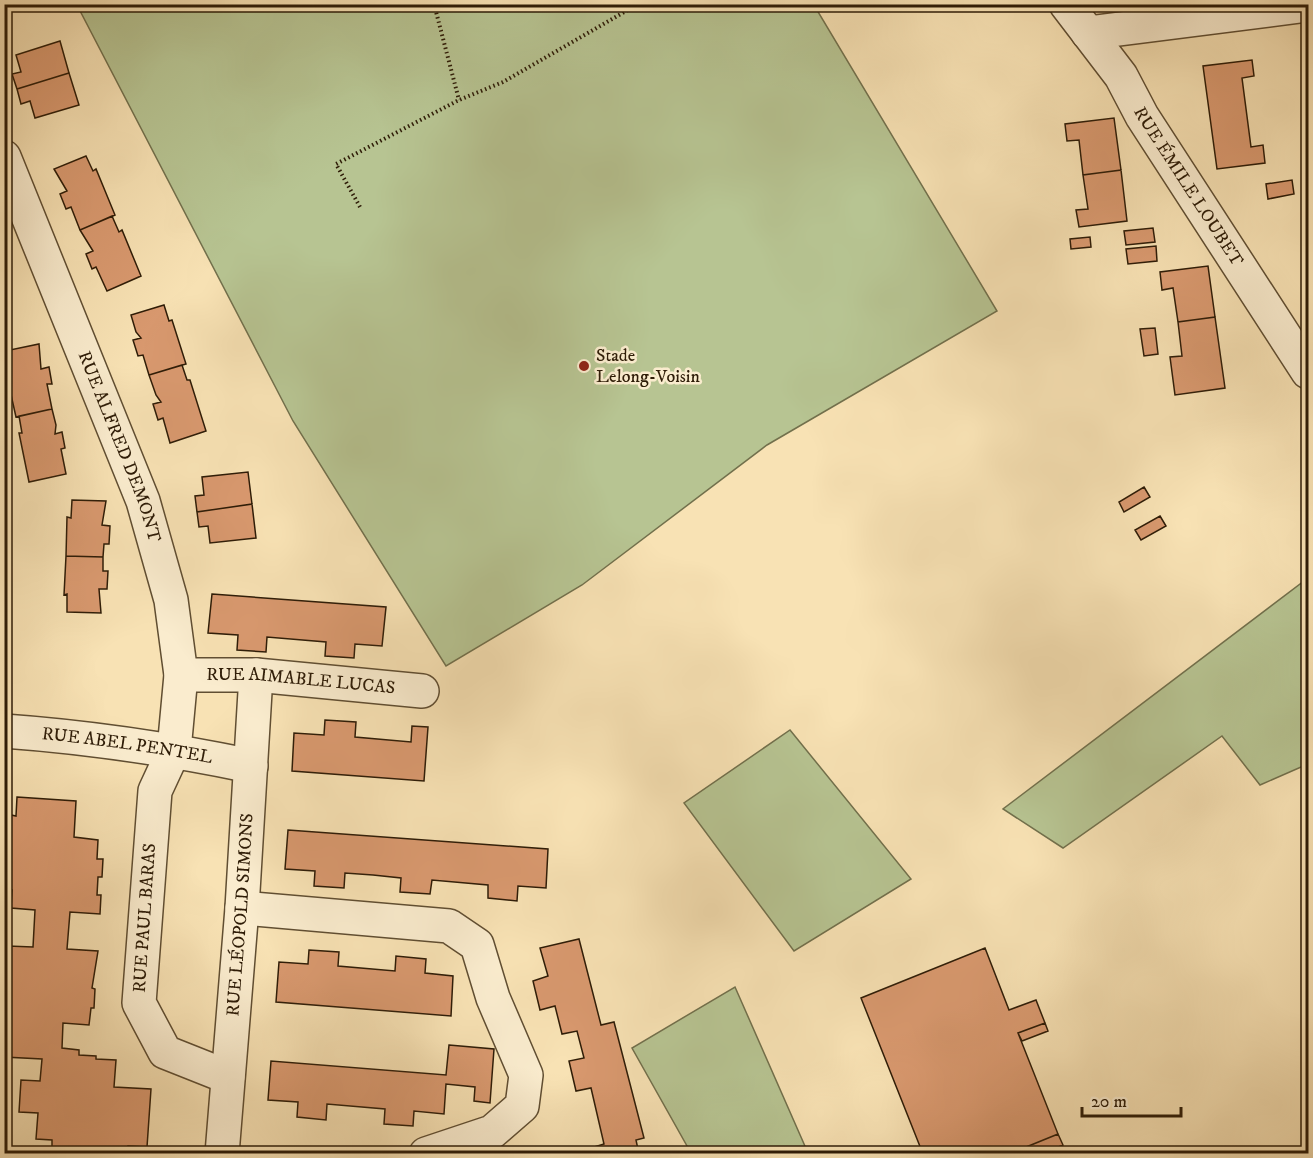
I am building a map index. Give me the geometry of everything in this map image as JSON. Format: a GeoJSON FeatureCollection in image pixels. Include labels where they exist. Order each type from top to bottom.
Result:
{"type":"FeatureCollection","features":[{"type":"Feature","properties":{"kind":"street","name":"RUE ÉMILE LOUBET"},"geometry":{"type":"LineString","coordinates":[[1066,4],[1120,76],[1142,116],[1308,372]]}},
{"type":"Feature","properties":{"kind":"street"},"geometry":{"type":"LineString","coordinates":[[1088,33],[1308,5]]}},
{"type":"Feature","properties":{"kind":"street"},"geometry":{"type":"LineString","coordinates":[[1120,76],[1135,49],[1140,27]]}},
{"type":"Feature","properties":{"kind":"street","name":"RUE ALFRED DEMONT"},"geometry":{"type":"LineString","coordinates":[[4,157],[143,501],[171,600],[181,675],[174,750]]}},
{"type":"Feature","properties":{"kind":"street","name":"RUE AIMABLE LUCAS"},"geometry":{"type":"LineString","coordinates":[[181,675],[255,675],[422,691]]}},
{"type":"Feature","properties":{"kind":"street","name":"RUE LÉOPOLD SIMONS"},"geometry":{"type":"LineString","coordinates":[[222,1154],[242,908],[255,675]]}},
{"type":"Feature","properties":{"kind":"street","name":"RUE ABEL PENTEL"},"geometry":{"type":"LineString","coordinates":[[4,731],[174,750],[251,766]]}},
{"type":"Feature","properties":{"kind":"street","name":"RUE PAUL BARAS"},"geometry":{"type":"LineString","coordinates":[[174,750],[155,791],[139,1003],[165,1052],[228,1077]]}},
{"type":"Feature","properties":{"kind":"street"},"geometry":{"type":"LineString","coordinates":[[242,908],[449,926],[477,945],[493,998],[526,1075],[522,1106],[492,1132],[426,1154]]}},
{"type":"Feature","properties":{"kind":"path"},"geometry":{"type":"LineString","coordinates":[[435,4],[459,100]]}},
{"type":"Feature","properties":{"kind":"path"},"geometry":{"type":"LineString","coordinates":[[360,207],[336,164],[459,100],[503,82],[638,4]]}},
{"type":"Feature","properties":{"kind":"green space","name":"Stade Lelong-Voisin"},"geometry":{"type":"Polygon","coordinates":[[[77,5],[814,5],[997,311],[767,445],[582,585],[446,666],[293,421],[77,5]]]}},
{"type":"Feature","properties":{"kind":"green space"},"geometry":{"type":"Polygon","coordinates":[[[1308,578],[1308,764],[1260,785],[1222,736],[1063,848],[1003,809],[1308,578]]]}},
{"type":"Feature","properties":{"kind":"green space"},"geometry":{"type":"Polygon","coordinates":[[[790,730],[911,879],[794,951],[684,803],[790,730]]]}},
{"type":"Feature","properties":{"kind":"green space"},"geometry":{"type":"Polygon","coordinates":[[[735,987],[808,1153],[691,1153],[632,1048],[735,987]]]}},
{"type":"Feature","properties":{"kind":"building"},"geometry":{"type":"Polygon","coordinates":[[[60,41],[69,73],[17,89],[12,74],[21,72],[16,55],[60,41]]]}},
{"type":"Feature","properties":{"kind":"building"},"geometry":{"type":"Polygon","coordinates":[[[1252,60],[1254,76],[1242,78],[1251,147],[1263,145],[1265,163],[1217,169],[1203,66],[1252,60]]]}},
{"type":"Feature","properties":{"kind":"building"},"geometry":{"type":"Polygon","coordinates":[[[69,73],[79,105],[35,118],[30,101],[21,104],[17,89],[69,73]]]}},
{"type":"Feature","properties":{"kind":"building"},"geometry":{"type":"Polygon","coordinates":[[[1114,118],[1121,170],[1083,175],[1079,140],[1067,141],[1065,124],[1114,118]]]}},
{"type":"Feature","properties":{"kind":"building"},"geometry":{"type":"Polygon","coordinates":[[[86,156],[93,171],[96,169],[115,215],[80,230],[71,207],[66,209],[60,194],[67,191],[54,169],[86,156]]]}},
{"type":"Feature","properties":{"kind":"building"},"geometry":{"type":"Polygon","coordinates":[[[1121,170],[1127,221],[1079,227],[1076,210],[1088,209],[1083,175],[1121,170]]]}},
{"type":"Feature","properties":{"kind":"building"},"geometry":{"type":"Polygon","coordinates":[[[1292,180],[1294,194],[1268,199],[1266,184],[1292,180]]]}},
{"type":"Feature","properties":{"kind":"building"},"geometry":{"type":"Polygon","coordinates":[[[1308,202],[1308,252],[1302,203],[1308,202]]]}},
{"type":"Feature","properties":{"kind":"building"},"geometry":{"type":"Polygon","coordinates":[[[112,216],[119,232],[122,230],[141,276],[107,291],[96,267],[92,269],[86,254],[93,251],[80,230],[112,216]]]}},
{"type":"Feature","properties":{"kind":"building"},"geometry":{"type":"Polygon","coordinates":[[[1153,228],[1155,242],[1126,245],[1124,231],[1153,228]]]}},
{"type":"Feature","properties":{"kind":"building"},"geometry":{"type":"Polygon","coordinates":[[[1090,237],[1091,247],[1071,249],[1070,239],[1090,237]]]}},
{"type":"Feature","properties":{"kind":"building"},"geometry":{"type":"Polygon","coordinates":[[[1156,246],[1157,261],[1128,264],[1126,249],[1156,246]]]}},
{"type":"Feature","properties":{"kind":"building"},"geometry":{"type":"Polygon","coordinates":[[[1208,266],[1215,317],[1178,322],[1173,288],[1162,290],[1160,272],[1208,266]]]}},
{"type":"Feature","properties":{"kind":"building"},"geometry":{"type":"Polygon","coordinates":[[[4,272],[7,272],[10,287],[4,288],[4,272]]]}},
{"type":"Feature","properties":{"kind":"building"},"geometry":{"type":"Polygon","coordinates":[[[10,287],[11,302],[4,303],[4,288],[10,287]]]}},
{"type":"Feature","properties":{"kind":"building"},"geometry":{"type":"Polygon","coordinates":[[[164,305],[169,321],[172,320],[186,364],[149,375],[143,355],[138,356],[133,340],[141,338],[136,332],[131,315],[164,305]]]}},
{"type":"Feature","properties":{"kind":"building"},"geometry":{"type":"Polygon","coordinates":[[[1215,317],[1225,388],[1175,395],[1170,357],[1182,356],[1178,322],[1215,317]]]}},
{"type":"Feature","properties":{"kind":"building"},"geometry":{"type":"Polygon","coordinates":[[[1155,328],[1158,354],[1144,356],[1140,329],[1155,328]]]}},
{"type":"Feature","properties":{"kind":"building"},"geometry":{"type":"Polygon","coordinates":[[[39,344],[41,369],[49,367],[52,384],[47,384],[52,409],[16,417],[5,368],[8,367],[5,351],[39,344]]]}},
{"type":"Feature","properties":{"kind":"building"},"geometry":{"type":"Polygon","coordinates":[[[182,365],[187,380],[190,380],[206,431],[170,443],[163,418],[158,420],[153,404],[161,402],[149,375],[182,365]]]}},
{"type":"Feature","properties":{"kind":"building"},"geometry":{"type":"Polygon","coordinates":[[[52,409],[56,425],[55,434],[62,432],[65,448],[61,449],[66,474],[29,482],[19,433],[22,433],[19,416],[52,409]]]}},
{"type":"Feature","properties":{"kind":"building"},"geometry":{"type":"Polygon","coordinates":[[[248,472],[252,504],[197,512],[195,496],[204,495],[202,477],[248,472]]]}},
{"type":"Feature","properties":{"kind":"building"},"geometry":{"type":"Polygon","coordinates":[[[1144,487],[1150,497],[1124,512],[1119,502],[1144,487]]]}},
{"type":"Feature","properties":{"kind":"building"},"geometry":{"type":"Polygon","coordinates":[[[72,500],[106,501],[102,525],[110,526],[109,544],[104,544],[103,557],[66,556],[67,517],[71,518],[72,500]]]}},
{"type":"Feature","properties":{"kind":"building"},"geometry":{"type":"Polygon","coordinates":[[[252,504],[256,538],[210,543],[208,526],[199,527],[197,512],[252,504]]]}},
{"type":"Feature","properties":{"kind":"building"},"geometry":{"type":"Polygon","coordinates":[[[1160,516],[1166,526],[1141,540],[1135,530],[1160,516]]]}},
{"type":"Feature","properties":{"kind":"building"},"geometry":{"type":"Polygon","coordinates":[[[66,556],[103,557],[103,571],[108,571],[107,589],[99,589],[101,613],[67,612],[67,594],[64,595],[66,556]]]}},
{"type":"Feature","properties":{"kind":"building"},"geometry":{"type":"Polygon","coordinates":[[[212,594],[386,607],[382,646],[355,644],[354,658],[325,656],[326,642],[267,637],[266,652],[237,650],[238,635],[208,633],[212,594]]]}},
{"type":"Feature","properties":{"kind":"building"},"geometry":{"type":"Polygon","coordinates":[[[325,720],[356,722],[355,737],[411,742],[412,726],[428,727],[424,781],[292,771],[294,733],[324,735],[325,720]]]}},
{"type":"Feature","properties":{"kind":"building"},"geometry":{"type":"Polygon","coordinates":[[[17,797],[76,801],[74,837],[98,840],[97,859],[103,859],[102,877],[98,877],[97,895],[101,895],[100,914],[70,912],[67,949],[98,951],[92,988],[95,989],[94,1008],[91,1008],[89,1025],[63,1023],[62,1048],[79,1050],[79,1055],[96,1056],[96,1059],[116,1060],[114,1087],[151,1089],[147,1147],[128,1146],[128,1153],[63,1154],[64,1148],[52,1147],[52,1140],[36,1139],[38,1113],[19,1112],[21,1080],[40,1081],[42,1059],[4,1057],[4,965],[7,965],[8,946],[33,947],[35,910],[11,908],[12,890],[6,889],[4,834],[9,834],[11,815],[16,816],[17,797]]]}},
{"type":"Feature","properties":{"kind":"building"},"geometry":{"type":"Polygon","coordinates":[[[288,830],[548,849],[546,888],[518,886],[517,901],[488,898],[488,885],[432,880],[430,894],[400,892],[401,878],[345,873],[344,888],[314,886],[315,871],[285,869],[288,830]]]}},
{"type":"Feature","properties":{"kind":"building"},"geometry":{"type":"Polygon","coordinates":[[[579,939],[601,1025],[614,1022],[644,1138],[636,1140],[639,1154],[595,1154],[594,1147],[604,1144],[591,1088],[576,1091],[569,1061],[584,1058],[577,1031],[562,1034],[555,1006],[540,1010],[533,981],[548,976],[540,948],[579,939]]]}},
{"type":"Feature","properties":{"kind":"building"},"geometry":{"type":"Polygon","coordinates":[[[985,948],[1009,1010],[1036,1000],[1045,1023],[1018,1033],[1058,1134],[1009,1154],[923,1154],[861,998],[985,948]]]}},
{"type":"Feature","properties":{"kind":"building"},"geometry":{"type":"Polygon","coordinates":[[[309,950],[339,952],[338,966],[395,971],[396,956],[426,959],[425,973],[453,976],[451,1016],[276,1002],[279,962],[308,964],[309,950]]]}},
{"type":"Feature","properties":{"kind":"building"},"geometry":{"type":"Polygon","coordinates":[[[1045,1023],[1048,1031],[1022,1041],[1018,1033],[1045,1023]]]}},
{"type":"Feature","properties":{"kind":"building"},"geometry":{"type":"Polygon","coordinates":[[[449,1045],[494,1049],[490,1103],[474,1101],[475,1087],[446,1084],[444,1114],[414,1111],[413,1126],[384,1124],[385,1109],[327,1104],[326,1120],[297,1117],[298,1102],[268,1100],[271,1061],[446,1075],[449,1045]]]}},
{"type":"Feature","properties":{"kind":"building"},"geometry":{"type":"Polygon","coordinates":[[[1058,1134],[1063,1145],[1042,1154],[1009,1154],[1058,1134]]]}},
{"type":"Feature","properties":{"kind":"place","name":"Stade Lelong-Voisin"},"geometry":{"type":"Point","coordinates":[584,366]}}]}
